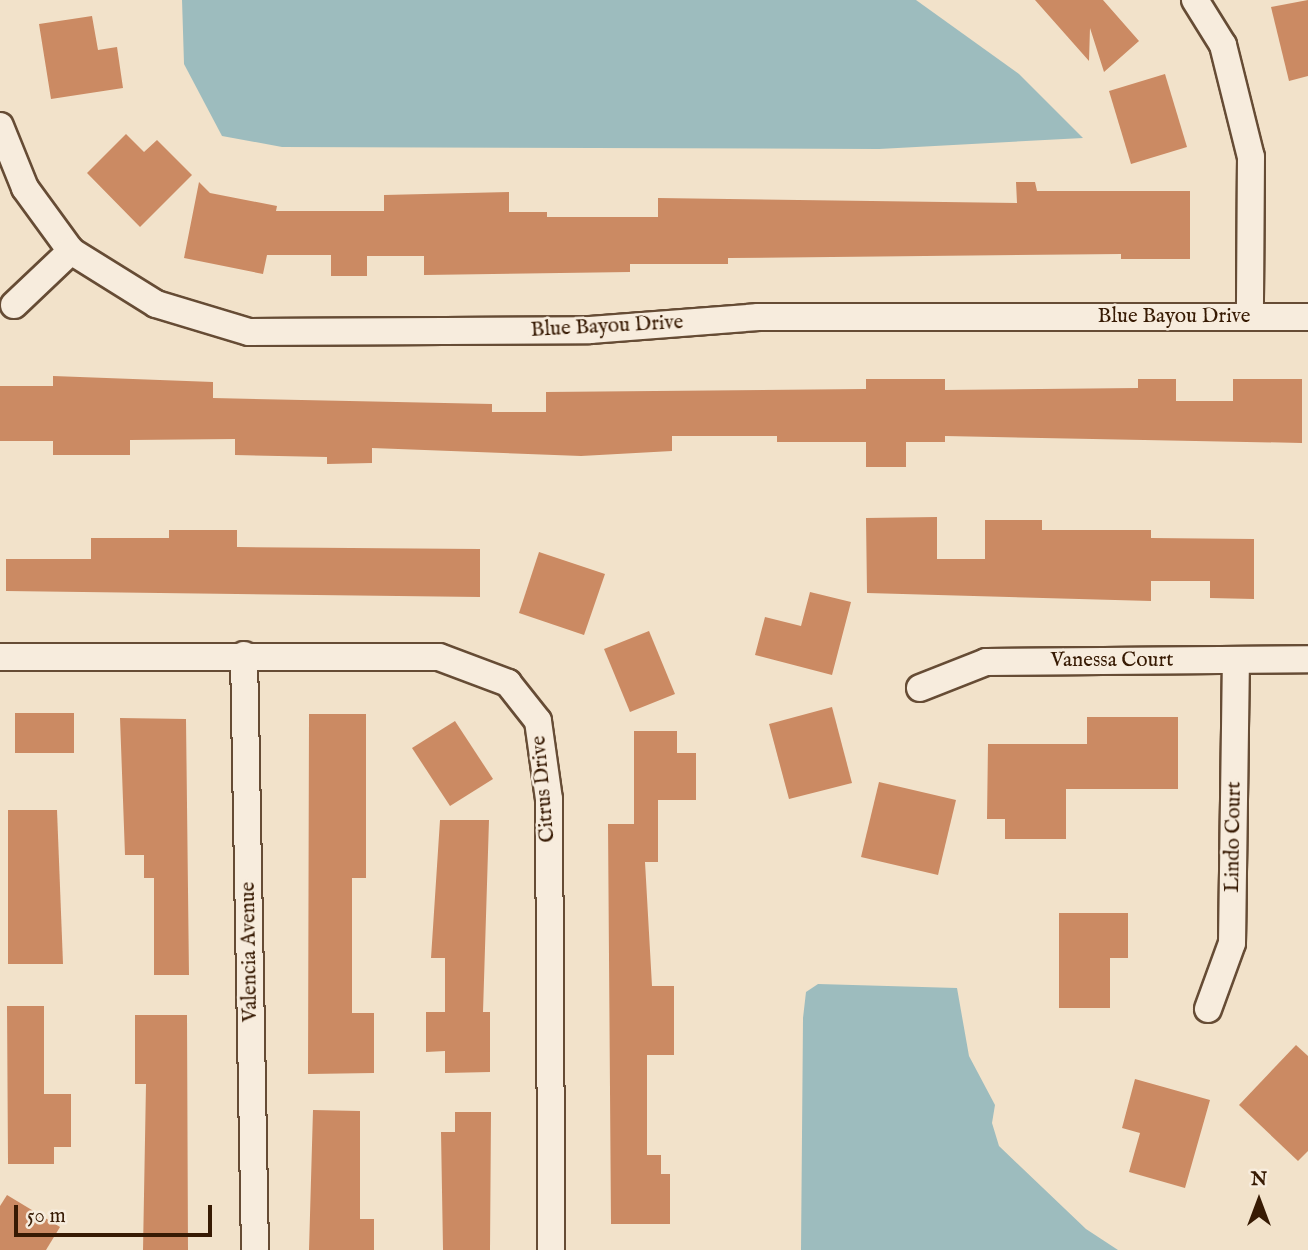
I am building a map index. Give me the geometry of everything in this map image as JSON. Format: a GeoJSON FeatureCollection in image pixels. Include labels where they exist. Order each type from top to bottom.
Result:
{"type":"FeatureCollection","features":[{"type":"Feature","properties":{"kind":"street"},"geometry":{"type":"LineString","coordinates":[[1195,0],[1223,45],[1251,157],[1250,317]]}},
{"type":"Feature","properties":{"kind":"street","name":"Blue Bayou Drive"},"geometry":{"type":"LineString","coordinates":[[0,126],[25,188],[71,251],[156,304],[249,332],[301,337],[590,330],[758,317],[1308,317]]}},
{"type":"Feature","properties":{"kind":"street"},"geometry":{"type":"LineString","coordinates":[[14,305],[71,251]]}},
{"type":"Feature","properties":{"kind":"street","name":"Valencia Avenue"},"geometry":{"type":"LineString","coordinates":[[244,655],[255,1250]]}},
{"type":"Feature","properties":{"kind":"street","name":"Citrus Drive"},"geometry":{"type":"LineString","coordinates":[[0,657],[439,657],[508,683],[538,721],[549,799],[551,1250]]}},
{"type":"Feature","properties":{"kind":"street","name":"Vanessa Court"},"geometry":{"type":"LineString","coordinates":[[920,688],[986,662],[1308,659]]}},
{"type":"Feature","properties":{"kind":"street","name":"Lindo Court"},"geometry":{"type":"LineString","coordinates":[[1208,1009],[1232,943],[1236,660]]}},
{"type":"Feature","properties":{"kind":"water"},"geometry":{"type":"Polygon","coordinates":[[[182,0],[916,0],[1019,74],[1083,138],[879,149],[282,147],[222,136],[184,64],[182,0]]]}},
{"type":"Feature","properties":{"kind":"water"},"geometry":{"type":"Polygon","coordinates":[[[818,984],[957,988],[969,1056],[995,1105],[992,1123],[999,1146],[1086,1229],[1118,1250],[801,1250],[803,1018],[806,992],[818,984]]]}},
{"type":"Feature","properties":{"kind":"building"},"geometry":{"type":"Polygon","coordinates":[[[1035,0],[1103,0],[1139,41],[1104,72],[1090,28],[1089,61],[1035,0]]]}},
{"type":"Feature","properties":{"kind":"building"},"geometry":{"type":"Polygon","coordinates":[[[1308,0],[1308,76],[1289,81],[1271,7],[1308,0]]]}},
{"type":"Feature","properties":{"kind":"building"},"geometry":{"type":"Polygon","coordinates":[[[92,16],[98,50],[117,47],[123,88],[51,99],[39,24],[92,16]]]}},
{"type":"Feature","properties":{"kind":"building"},"geometry":{"type":"Polygon","coordinates":[[[1165,74],[1187,147],[1131,164],[1109,91],[1165,74]]]}},
{"type":"Feature","properties":{"kind":"building"},"geometry":{"type":"Polygon","coordinates":[[[126,134],[144,152],[157,140],[192,175],[140,227],[87,173],[126,134]]]}},
{"type":"Feature","properties":{"kind":"building"},"geometry":{"type":"Polygon","coordinates":[[[199,182],[210,193],[277,206],[276,211],[384,211],[384,195],[509,192],[509,212],[547,212],[547,217],[658,217],[658,198],[1017,203],[1016,182],[1035,182],[1037,191],[1190,191],[1190,259],[1121,259],[1121,254],[728,258],[728,264],[630,264],[630,272],[424,275],[424,256],[367,256],[367,276],[331,276],[331,255],[267,255],[263,274],[184,258],[199,182]]]}},
{"type":"Feature","properties":{"kind":"building"},"geometry":{"type":"Polygon","coordinates":[[[53,376],[213,382],[213,398],[492,404],[492,412],[546,412],[546,392],[866,389],[866,379],[945,379],[945,390],[1138,388],[1138,379],[1176,379],[1176,401],[1233,401],[1233,379],[1302,379],[1302,443],[945,436],[945,442],[906,442],[906,467],[866,467],[866,442],[777,442],[777,436],[672,436],[672,451],[581,456],[372,448],[372,463],[327,464],[327,457],[235,455],[235,439],[130,440],[130,455],[53,455],[53,441],[0,441],[0,386],[53,386],[53,376]]]}},
{"type":"Feature","properties":{"kind":"building"},"geometry":{"type":"Polygon","coordinates":[[[937,517],[937,559],[985,559],[985,520],[1042,520],[1042,530],[1151,530],[1151,538],[1254,539],[1254,599],[1210,598],[1210,581],[1151,581],[1151,601],[867,593],[866,518],[937,517]]]}},
{"type":"Feature","properties":{"kind":"building"},"geometry":{"type":"Polygon","coordinates":[[[169,530],[237,530],[237,547],[480,549],[480,597],[6,591],[6,559],[91,559],[91,538],[169,538],[169,530]]]}},
{"type":"Feature","properties":{"kind":"building"},"geometry":{"type":"Polygon","coordinates":[[[539,552],[605,574],[584,635],[519,613],[539,552]]]}},
{"type":"Feature","properties":{"kind":"building"},"geometry":{"type":"Polygon","coordinates":[[[810,592],[851,602],[832,675],[755,655],[765,617],[801,626],[810,592]]]}},
{"type":"Feature","properties":{"kind":"building"},"geometry":{"type":"Polygon","coordinates":[[[649,631],[675,694],[630,712],[604,649],[649,631]]]}},
{"type":"Feature","properties":{"kind":"building"},"geometry":{"type":"Polygon","coordinates":[[[832,707],[852,783],[789,799],[769,724],[832,707]]]}},
{"type":"Feature","properties":{"kind":"building"},"geometry":{"type":"Polygon","coordinates":[[[15,713],[74,713],[74,753],[15,753],[15,713]]]}},
{"type":"Feature","properties":{"kind":"building"},"geometry":{"type":"Polygon","coordinates":[[[309,714],[366,714],[366,878],[352,878],[352,1013],[374,1013],[374,1073],[308,1074],[309,714]]]}},
{"type":"Feature","properties":{"kind":"building"},"geometry":{"type":"Polygon","coordinates":[[[1087,717],[1178,717],[1178,789],[1066,789],[1066,839],[1005,839],[1005,819],[987,819],[988,744],[1087,744],[1087,717]]]}},
{"type":"Feature","properties":{"kind":"building"},"geometry":{"type":"Polygon","coordinates":[[[120,718],[186,719],[189,975],[154,975],[154,878],[144,878],[144,855],[125,855],[120,718]]]}},
{"type":"Feature","properties":{"kind":"building"},"geometry":{"type":"Polygon","coordinates":[[[455,721],[493,779],[450,806],[412,748],[455,721]]]}},
{"type":"Feature","properties":{"kind":"building"},"geometry":{"type":"Polygon","coordinates":[[[634,731],[677,731],[677,753],[696,753],[696,800],[658,800],[658,862],[645,862],[652,986],[674,986],[674,1055],[647,1055],[647,1155],[661,1155],[661,1174],[670,1174],[670,1224],[611,1224],[608,824],[634,824],[634,731]]]}},
{"type":"Feature","properties":{"kind":"building"},"geometry":{"type":"Polygon","coordinates":[[[879,782],[956,800],[938,875],[861,857],[879,782]]]}},
{"type":"Feature","properties":{"kind":"building"},"geometry":{"type":"Polygon","coordinates":[[[8,810],[57,810],[63,964],[8,964],[8,810]]]}},
{"type":"Feature","properties":{"kind":"building"},"geometry":{"type":"Polygon","coordinates":[[[440,820],[489,820],[483,1012],[490,1012],[490,1072],[445,1073],[445,1051],[426,1052],[426,1012],[445,1012],[445,958],[431,958],[440,820]]]}},
{"type":"Feature","properties":{"kind":"building"},"geometry":{"type":"Polygon","coordinates":[[[1059,913],[1128,913],[1128,958],[1110,958],[1110,1008],[1059,1008],[1059,913]]]}},
{"type":"Feature","properties":{"kind":"building"},"geometry":{"type":"Polygon","coordinates":[[[7,1006],[44,1006],[44,1094],[71,1094],[71,1147],[54,1147],[54,1164],[8,1164],[7,1006]]]}},
{"type":"Feature","properties":{"kind":"building"},"geometry":{"type":"Polygon","coordinates":[[[135,1015],[187,1015],[188,1250],[143,1250],[146,1084],[135,1084],[135,1015]]]}},
{"type":"Feature","properties":{"kind":"building"},"geometry":{"type":"Polygon","coordinates":[[[1296,1045],[1308,1056],[1308,1151],[1298,1161],[1239,1105],[1296,1045]]]}},
{"type":"Feature","properties":{"kind":"building"},"geometry":{"type":"Polygon","coordinates":[[[1135,1079],[1210,1100],[1185,1188],[1129,1172],[1140,1133],[1122,1128],[1135,1079]]]}},
{"type":"Feature","properties":{"kind":"building"},"geometry":{"type":"Polygon","coordinates":[[[313,1110],[360,1111],[360,1219],[374,1219],[374,1250],[309,1250],[313,1110]]]}},
{"type":"Feature","properties":{"kind":"building"},"geometry":{"type":"Polygon","coordinates":[[[455,1112],[491,1112],[490,1250],[443,1250],[441,1132],[455,1132],[455,1112]]]}},
{"type":"Feature","properties":{"kind":"building"},"geometry":{"type":"Polygon","coordinates":[[[7,1195],[60,1227],[46,1250],[0,1250],[0,1206],[7,1195]]]}}]}
